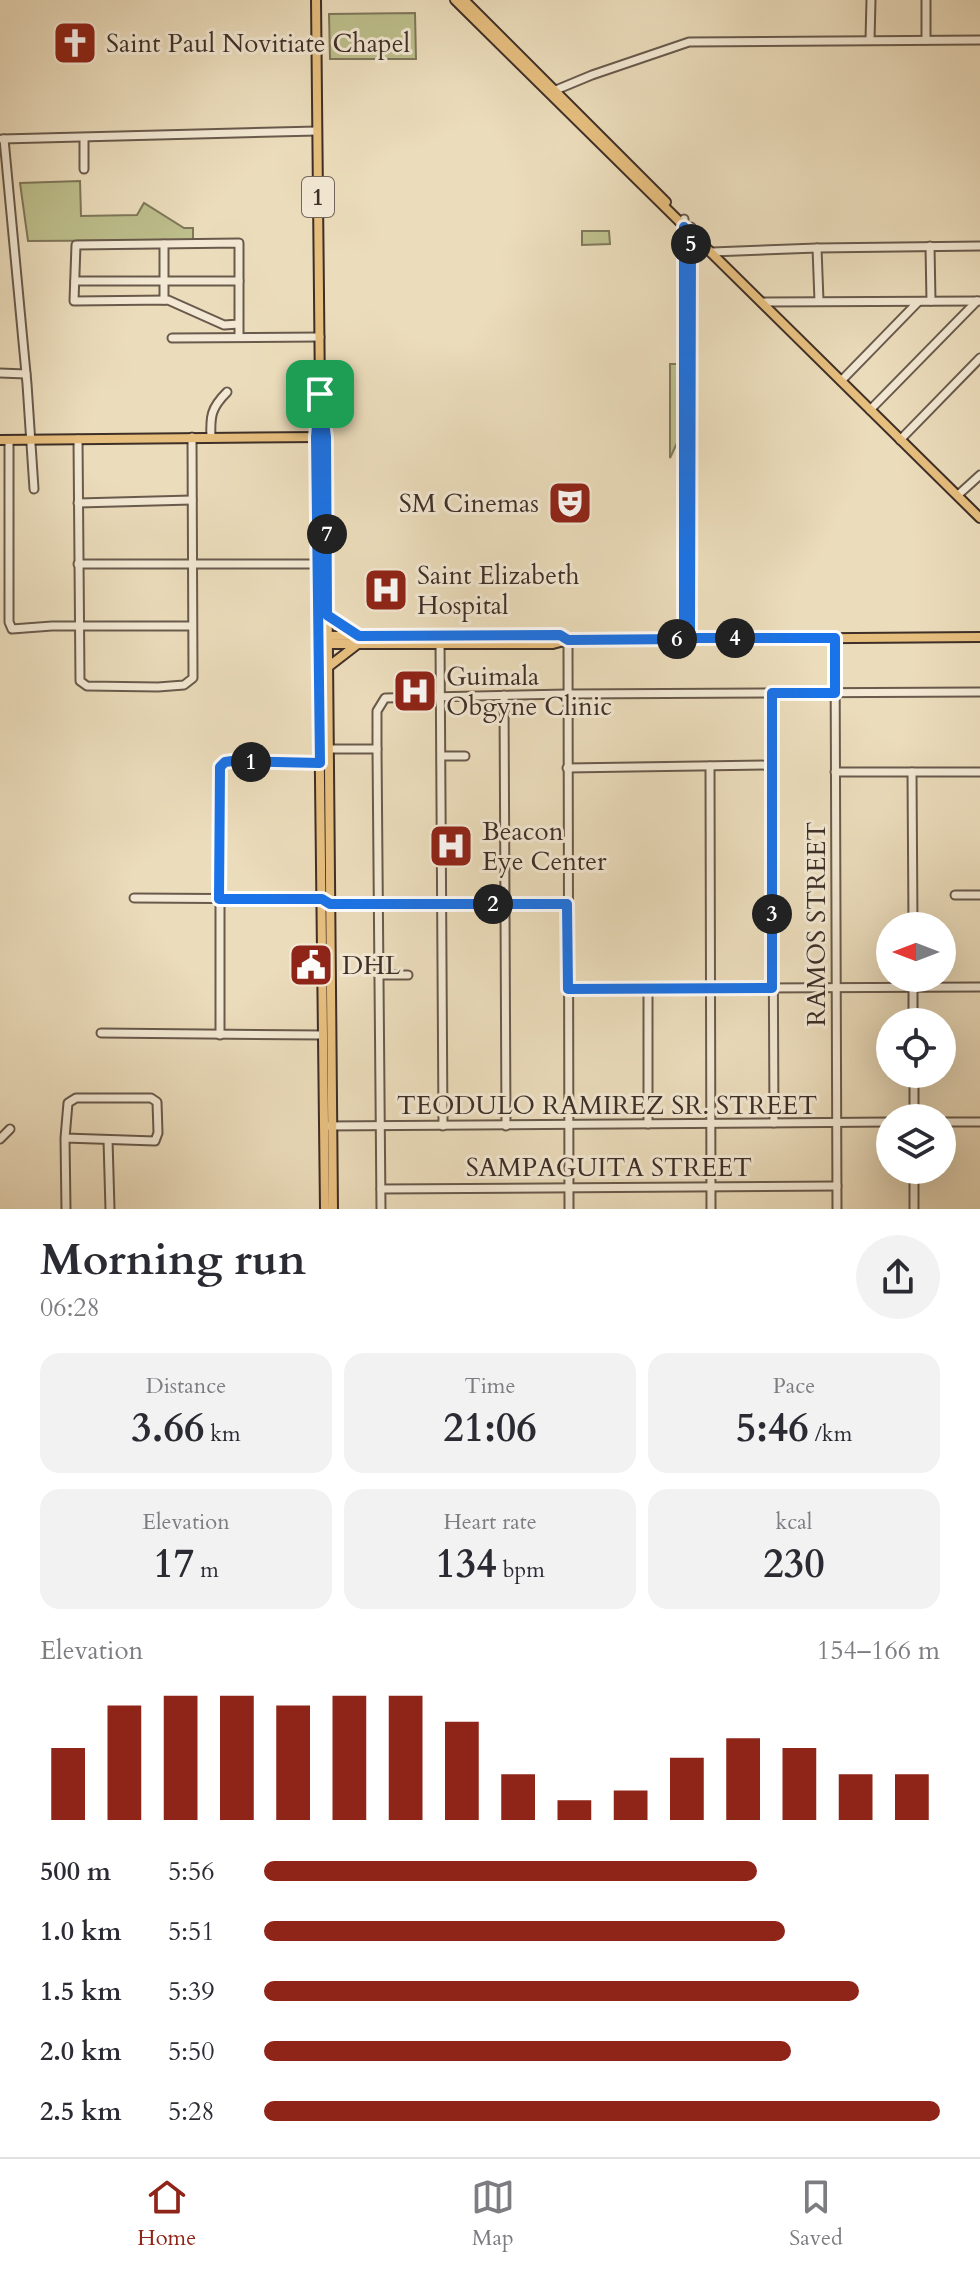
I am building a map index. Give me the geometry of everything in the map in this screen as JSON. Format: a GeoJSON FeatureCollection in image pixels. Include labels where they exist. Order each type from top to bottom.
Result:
{"type":"FeatureCollection","features":[{"type":"Feature","properties":{"kind":"main road","name":"1"},"geometry":{"type":"LineString","coordinates":[[316,0],[320,394],[327,615],[323,640],[328,667],[324,749]]}},
{"type":"Feature","properties":{"kind":"main road"},"geometry":{"type":"LineString","coordinates":[[455,0],[552,91]]}},
{"type":"Feature","properties":{"kind":"main road"},"geometry":{"type":"LineString","coordinates":[[464,0],[980,518]]}},
{"type":"Feature","properties":{"kind":"main road","name":"1"},"geometry":{"type":"LineString","coordinates":[[321,437],[318,564],[323,640],[326,902],[328,1126],[325,1209]]}},
{"type":"Feature","properties":{"kind":"main road"},"geometry":{"type":"LineString","coordinates":[[4,440],[321,437]]}},
{"type":"Feature","properties":{"kind":"main road"},"geometry":{"type":"LineString","coordinates":[[327,615],[359,640]]}},
{"type":"Feature","properties":{"kind":"main road"},"geometry":{"type":"LineString","coordinates":[[323,640],[560,635],[568,640],[980,637]]}},
{"type":"Feature","properties":{"kind":"main road"},"geometry":{"type":"LineString","coordinates":[[328,667],[359,640]]}},
{"type":"Feature","properties":{"kind":"main road","name":"1"},"geometry":{"type":"LineString","coordinates":[[326,902],[323,1035],[333,1209]]}},
{"type":"Feature","properties":{"kind":"street"},"geometry":{"type":"LineString","coordinates":[[870,40],[871,0]]}},
{"type":"Feature","properties":{"kind":"street"},"geometry":{"type":"LineString","coordinates":[[926,0],[926,40]]}},
{"type":"Feature","properties":{"kind":"street"},"geometry":{"type":"LineString","coordinates":[[552,91],[689,42],[980,40]]}},
{"type":"Feature","properties":{"kind":"street"},"geometry":{"type":"LineString","coordinates":[[34,489],[26,374],[2,139],[317,131]]}},
{"type":"Feature","properties":{"kind":"street"},"geometry":{"type":"LineString","coordinates":[[84,138],[84,169]]}},
{"type":"Feature","properties":{"kind":"street"},"geometry":{"type":"LineString","coordinates":[[0,200],[10,200]]}},
{"type":"Feature","properties":{"kind":"street"},"geometry":{"type":"LineString","coordinates":[[687,638],[688,227]]}},
{"type":"Feature","properties":{"kind":"street"},"geometry":{"type":"LineString","coordinates":[[0,235],[12,234]]}},
{"type":"Feature","properties":{"kind":"street"},"geometry":{"type":"LineString","coordinates":[[239,324],[224,325],[164,300],[74,301],[76,245],[239,243],[239,324],[239,337]]}},
{"type":"Feature","properties":{"kind":"street"},"geometry":{"type":"LineString","coordinates":[[164,244],[164,300]]}},
{"type":"Feature","properties":{"kind":"street"},"geometry":{"type":"LineString","coordinates":[[930,246],[931,301]]}},
{"type":"Feature","properties":{"kind":"street"},"geometry":{"type":"LineString","coordinates":[[712,252],[980,246]]}},
{"type":"Feature","properties":{"kind":"street"},"geometry":{"type":"LineString","coordinates":[[817,248],[819,301]]}},
{"type":"Feature","properties":{"kind":"street"},"geometry":{"type":"LineString","coordinates":[[75,281],[239,281]]}},
{"type":"Feature","properties":{"kind":"street"},"geometry":{"type":"LineString","coordinates":[[765,302],[979,301]]}},
{"type":"Feature","properties":{"kind":"street"},"geometry":{"type":"LineString","coordinates":[[870,410],[979,301]]}},
{"type":"Feature","properties":{"kind":"street"},"geometry":{"type":"LineString","coordinates":[[841,381],[919,302]]}},
{"type":"Feature","properties":{"kind":"street"},"geometry":{"type":"LineString","coordinates":[[224,325],[225,338]]}},
{"type":"Feature","properties":{"kind":"street"},"geometry":{"type":"LineString","coordinates":[[172,338],[320,337]]}},
{"type":"Feature","properties":{"kind":"street"},"geometry":{"type":"LineString","coordinates":[[900,440],[980,358]]}},
{"type":"Feature","properties":{"kind":"street"},"geometry":{"type":"LineString","coordinates":[[972,366],[980,374]]}},
{"type":"Feature","properties":{"kind":"street"},"geometry":{"type":"LineString","coordinates":[[0,373],[26,374]]}},
{"type":"Feature","properties":{"kind":"street"},"geometry":{"type":"LineString","coordinates":[[211,438],[213,406],[227,392]]}},
{"type":"Feature","properties":{"kind":"street"},"geometry":{"type":"LineString","coordinates":[[78,439],[81,684],[140,688],[175,686],[191,681],[192,437]]}},
{"type":"Feature","properties":{"kind":"street"},"geometry":{"type":"LineString","coordinates":[[4,440],[10,627],[192,626]]}},
{"type":"Feature","properties":{"kind":"street"},"geometry":{"type":"LineString","coordinates":[[958,495],[980,475]]}},
{"type":"Feature","properties":{"kind":"street"},"geometry":{"type":"LineString","coordinates":[[78,503],[192,500]]}},
{"type":"Feature","properties":{"kind":"street"},"geometry":{"type":"LineString","coordinates":[[78,564],[318,564]]}},
{"type":"Feature","properties":{"kind":"street","name":"RAMOS STREET"},"geometry":{"type":"LineString","coordinates":[[835,638],[837,1209]]}},
{"type":"Feature","properties":{"kind":"street"},"geometry":{"type":"LineString","coordinates":[[440,639],[443,1126]]}},
{"type":"Feature","properties":{"kind":"street"},"geometry":{"type":"LineString","coordinates":[[568,640],[569,1209]]}},
{"type":"Feature","properties":{"kind":"street"},"geometry":{"type":"LineString","coordinates":[[381,1209],[378,706],[389,697],[980,692]]}},
{"type":"Feature","properties":{"kind":"street"},"geometry":{"type":"LineString","coordinates":[[772,693],[774,1123]]}},
{"type":"Feature","properties":{"kind":"street"},"geometry":{"type":"LineString","coordinates":[[504,695],[506,1126]]}},
{"type":"Feature","properties":{"kind":"street"},"geometry":{"type":"LineString","coordinates":[[324,749],[377,749]]}},
{"type":"Feature","properties":{"kind":"street"},"geometry":{"type":"LineString","coordinates":[[442,756],[465,756]]}},
{"type":"Feature","properties":{"kind":"street"},"geometry":{"type":"LineString","coordinates":[[220,1035],[220,767],[232,761],[324,763]]}},
{"type":"Feature","properties":{"kind":"street"},"geometry":{"type":"LineString","coordinates":[[567,768],[771,765]]}},
{"type":"Feature","properties":{"kind":"street"},"geometry":{"type":"LineString","coordinates":[[710,766],[711,1209]]}},
{"type":"Feature","properties":{"kind":"street"},"geometry":{"type":"LineString","coordinates":[[835,772],[980,772]]}},
{"type":"Feature","properties":{"kind":"street"},"geometry":{"type":"LineString","coordinates":[[912,772],[913,912]]}},
{"type":"Feature","properties":{"kind":"street"},"geometry":{"type":"LineString","coordinates":[[955,895],[980,895]]}},
{"type":"Feature","properties":{"kind":"street"},"geometry":{"type":"LineString","coordinates":[[134,898],[379,904],[567,904]]}},
{"type":"Feature","properties":{"kind":"street"},"geometry":{"type":"LineString","coordinates":[[380,975],[408,975]]}},
{"type":"Feature","properties":{"kind":"street"},"geometry":{"type":"LineString","coordinates":[[568,989],[876,984]]}},
{"type":"Feature","properties":{"kind":"street"},"geometry":{"type":"LineString","coordinates":[[956,985],[980,987]]}},
{"type":"Feature","properties":{"kind":"street"},"geometry":{"type":"LineString","coordinates":[[648,988],[648,1124]]}},
{"type":"Feature","properties":{"kind":"street"},"geometry":{"type":"LineString","coordinates":[[101,1033],[323,1035]]}},
{"type":"Feature","properties":{"kind":"street"},"geometry":{"type":"LineString","coordinates":[[65,1138],[155,1141],[158,1133],[155,1100],[72,1099],[66,1109],[65,1138],[66,1209]]}},
{"type":"Feature","properties":{"kind":"street","name":"TEODULO RAMIREZ SR. STREET"},"geometry":{"type":"LineString","coordinates":[[328,1126],[876,1122]]}},
{"type":"Feature","properties":{"kind":"street"},"geometry":{"type":"LineString","coordinates":[[956,1122],[980,1122]]}},
{"type":"Feature","properties":{"kind":"street"},"geometry":{"type":"LineString","coordinates":[[0,1139],[10,1129]]}},
{"type":"Feature","properties":{"kind":"street"},"geometry":{"type":"LineString","coordinates":[[108,1140],[110,1209]]}},
{"type":"Feature","properties":{"kind":"street"},"geometry":{"type":"LineString","coordinates":[[914,1184],[914,1209]]}},
{"type":"Feature","properties":{"kind":"street","name":"SAMPAGUITA STREET"},"geometry":{"type":"LineString","coordinates":[[381,1189],[837,1186]]}},
{"type":"Feature","properties":{"kind":"green space"},"geometry":{"type":"Polygon","coordinates":[[[415,13],[416,59],[330,59],[329,14],[415,13]]]}},
{"type":"Feature","properties":{"kind":"green space"},"geometry":{"type":"Polygon","coordinates":[[[80,181],[81,216],[137,215],[144,203],[184,228],[193,228],[193,240],[28,241],[20,183],[80,181]]]}},
{"type":"Feature","properties":{"kind":"green space"},"geometry":{"type":"Polygon","coordinates":[[[582,231],[609,231],[610,244],[582,245],[582,231]]]}},
{"type":"Feature","properties":{"kind":"green space"},"geometry":{"type":"Polygon","coordinates":[[[670,364],[677,364],[677,443],[670,458],[670,364]]]}},
{"type":"Feature","properties":{"kind":"place","name":"Saint Paul Novitiate Chapel"},"geometry":{"type":"Point","coordinates":[75,43]}},
{"type":"Feature","properties":{"kind":"place","name":"SM Cinemas"},"geometry":{"type":"Point","coordinates":[570,503]}},
{"type":"Feature","properties":{"kind":"place","name":"Saint Elizabeth Hospital"},"geometry":{"type":"Point","coordinates":[386,590]}},
{"type":"Feature","properties":{"kind":"place","name":"Guimala Obgyne Clinic"},"geometry":{"type":"Point","coordinates":[415,691]}},
{"type":"Feature","properties":{"kind":"place","name":"Beacon Eye Center"},"geometry":{"type":"Point","coordinates":[451,846]}},
{"type":"Feature","properties":{"kind":"place","name":"DHL"},"geometry":{"type":"Point","coordinates":[311,965]}},
{"type":"Feature","properties":{"kind":"route"},"geometry":{"type":"LineString","coordinates":[[684,227],[691,234],[690,638],[835,638],[835,693],[772,693],[772,988],[568,989],[567,904],[330,904],[322,899],[219,899],[220,767],[232,761],[320,763],[316,437],[320,394],[326,437],[327,615],[348,630],[359,636],[560,635],[568,640],[684,639],[684,227]]}}]}
